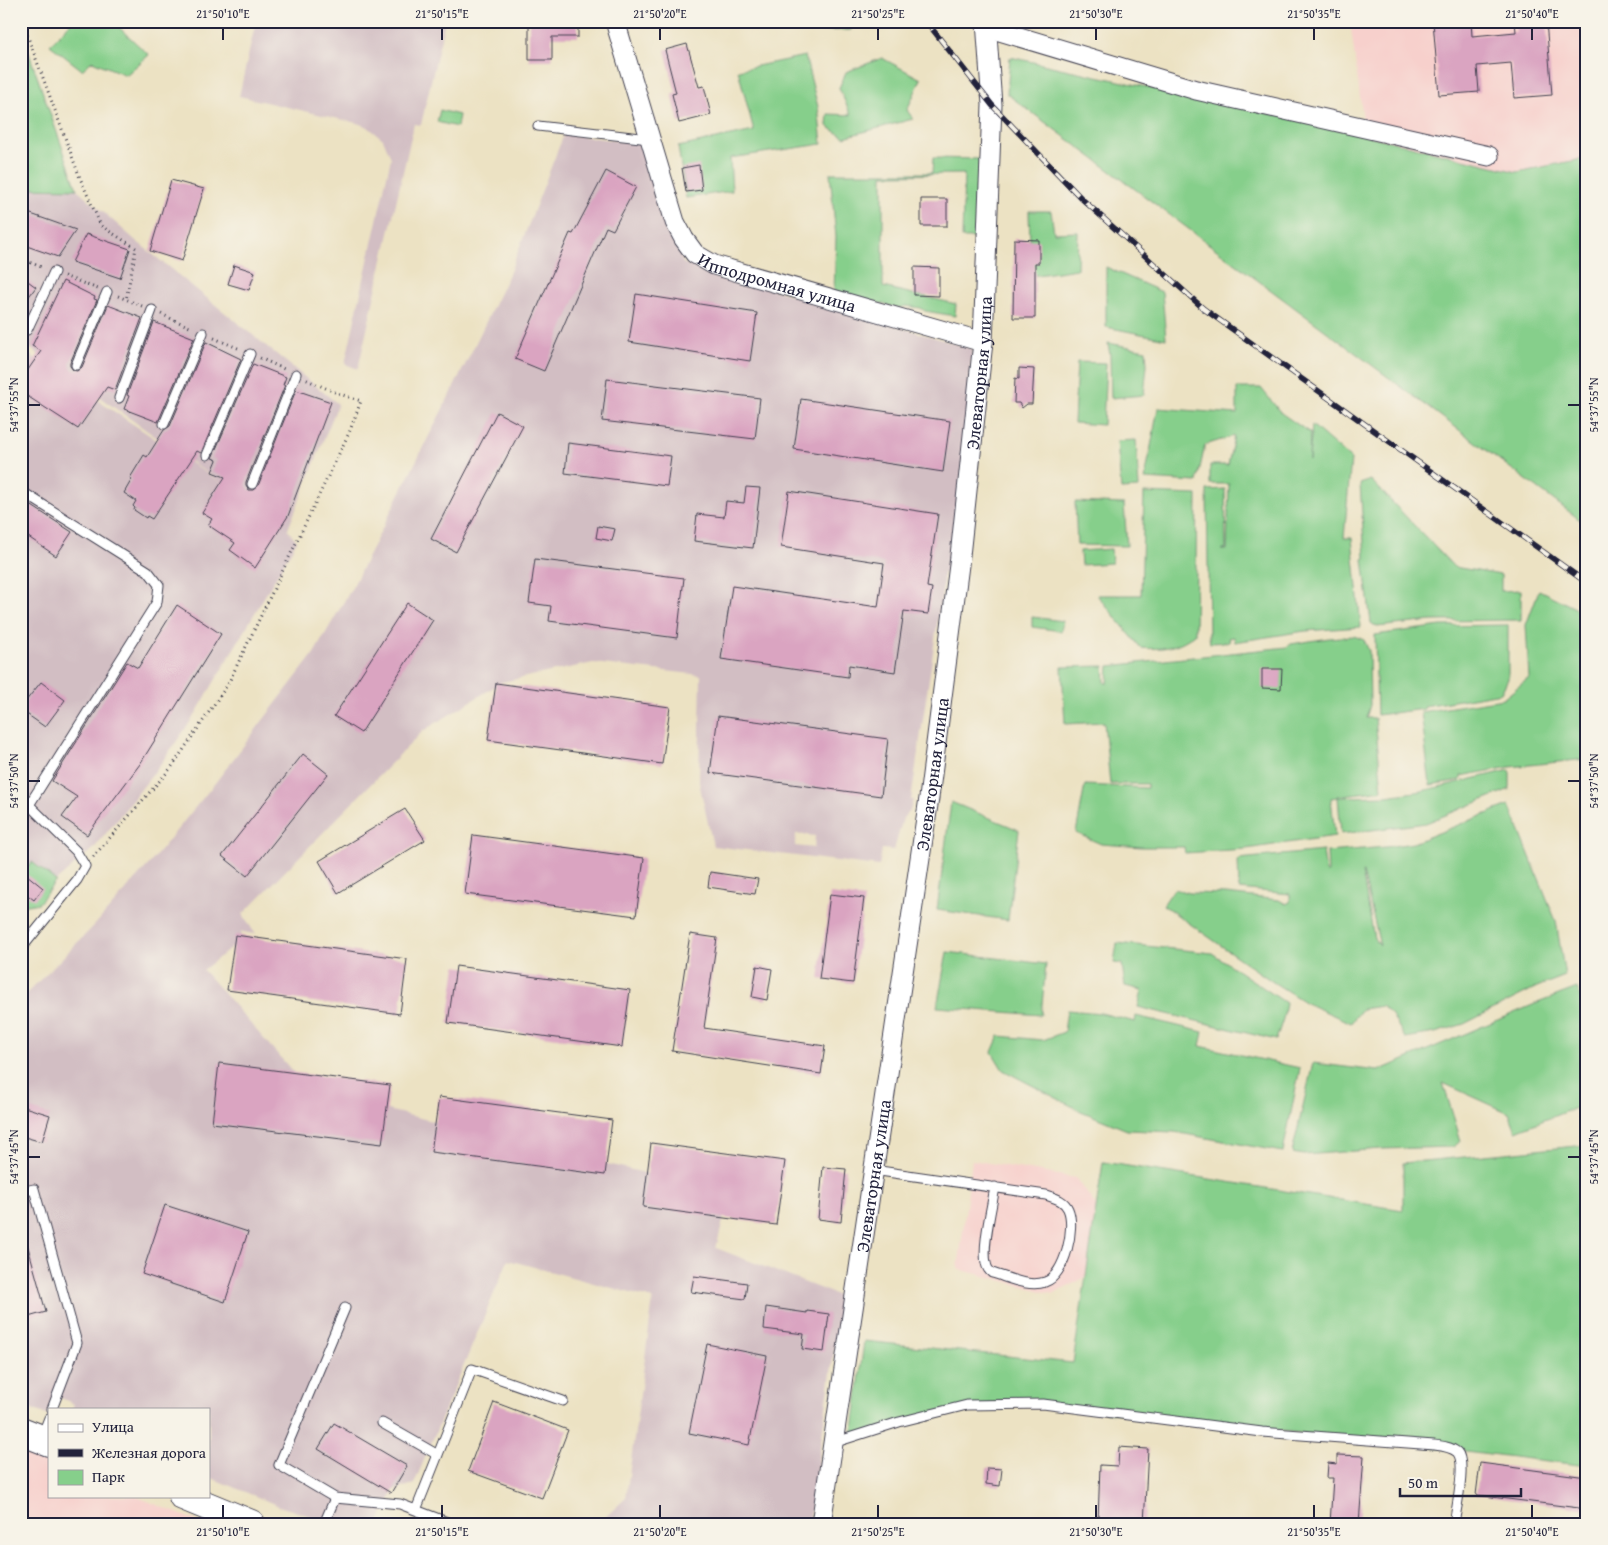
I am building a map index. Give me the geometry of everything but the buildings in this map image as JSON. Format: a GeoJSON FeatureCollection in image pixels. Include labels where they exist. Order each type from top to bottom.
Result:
{"type":"FeatureCollection","features":[{"type":"Feature","properties":{"kind":"highway"},"geometry":{"type":"LineString","coordinates":[[188,1498],[251,1524]]}},
{"type":"Feature","properties":{"kind":"street","name":"Ипподромная улица"},"geometry":{"type":"LineString","coordinates":[[615,21],[675,222],[695,254],[714,265],[983,342]]}},
{"type":"Feature","properties":{"kind":"street"},"geometry":{"type":"LineString","coordinates":[[986,24],[1196,90],[1489,156]]}},
{"type":"Feature","properties":{"kind":"street","name":"Элеваторная улица"},"geometry":{"type":"LineString","coordinates":[[821,1524],[929,798],[959,565],[983,342],[992,105],[986,24]]}},
{"type":"Feature","properties":{"kind":"lane"},"geometry":{"type":"LineString","coordinates":[[538,126],[649,139]]}},
{"type":"Feature","properties":{"kind":"lane"},"geometry":{"type":"LineString","coordinates":[[27,330],[54,272]]}},
{"type":"Feature","properties":{"kind":"lane"},"geometry":{"type":"LineString","coordinates":[[76,365],[107,292]]}},
{"type":"Feature","properties":{"kind":"lane"},"geometry":{"type":"LineString","coordinates":[[119,398],[152,310]]}},
{"type":"Feature","properties":{"kind":"lane"},"geometry":{"type":"LineString","coordinates":[[164,424],[203,333]]}},
{"type":"Feature","properties":{"kind":"lane"},"geometry":{"type":"LineString","coordinates":[[207,455],[250,354]]}},
{"type":"Feature","properties":{"kind":"lane"},"geometry":{"type":"LineString","coordinates":[[252,484],[296,374]]}},
{"type":"Feature","properties":{"kind":"lane"},"geometry":{"type":"LineString","coordinates":[[21,491],[148,570],[159,585],[157,602],[29,805]]}},
{"type":"Feature","properties":{"kind":"lane"},"geometry":{"type":"LineString","coordinates":[[21,797],[76,851],[85,866],[78,880],[21,949]]}},
{"type":"Feature","properties":{"kind":"lane"},"geometry":{"type":"LineString","coordinates":[[873,1170],[995,1187],[1057,1198],[1068,1209],[1071,1228],[1064,1261],[1053,1278],[1040,1283],[1029,1283],[988,1270],[985,1251],[995,1187]]}},
{"type":"Feature","properties":{"kind":"lane"},"geometry":{"type":"LineString","coordinates":[[21,1192],[34,1189],[77,1343],[52,1408]]}},
{"type":"Feature","properties":{"kind":"lane"},"geometry":{"type":"LineString","coordinates":[[345,1308],[279,1464],[335,1498],[400,1504],[452,1524]]}},
{"type":"Feature","properties":{"kind":"lane"},"geometry":{"type":"LineString","coordinates":[[416,1510],[472,1369],[563,1401]]}},
{"type":"Feature","properties":{"kind":"lane"},"geometry":{"type":"LineString","coordinates":[[832,1443],[899,1422],[967,1405],[1043,1404],[1262,1432],[1434,1445],[1448,1447],[1456,1451],[1460,1456],[1460,1490],[1454,1524]]}},
{"type":"Feature","properties":{"kind":"lane"},"geometry":{"type":"LineString","coordinates":[[382,1422],[438,1455]]}},
{"type":"Feature","properties":{"kind":"lane"},"geometry":{"type":"LineString","coordinates":[[324,1524],[335,1498]]}},
{"type":"Feature","properties":{"kind":"path"},"geometry":{"type":"LineString","coordinates":[[22,21],[80,178],[101,226],[136,248],[126,300]]}},
{"type":"Feature","properties":{"kind":"path"},"geometry":{"type":"LineString","coordinates":[[21,260],[152,310],[337,393],[362,401],[349,433],[228,684],[171,768],[85,866]]}},
{"type":"Feature","properties":{"kind":"shaded area"},"geometry":{"type":"Polygon","coordinates":[[[256,21],[445,21],[421,125],[414,124],[358,369],[345,364],[391,158],[383,139],[368,127],[239,96],[256,21]]]}},
{"type":"Feature","properties":{"kind":"shaded area"},"geometry":{"type":"Polygon","coordinates":[[[1350,21],[1587,21],[1587,158],[1517,172],[1365,135],[1350,21]]]}},
{"type":"Feature","properties":{"kind":"shaded area"},"geometry":{"type":"Polygon","coordinates":[[[564,134],[644,144],[683,263],[973,349],[968,383],[970,406],[964,457],[949,566],[946,573],[943,573],[943,585],[911,800],[913,800],[910,810],[903,818],[894,850],[882,849],[879,866],[713,846],[699,782],[701,675],[593,663],[502,682],[423,731],[243,914],[255,934],[241,932],[240,941],[203,970],[310,1091],[730,1194],[716,1248],[842,1297],[809,1524],[598,1524],[626,1498],[653,1299],[508,1260],[414,1484],[394,1490],[378,1524],[334,1524],[279,1506],[210,1477],[210,1408],[72,1408],[74,1404],[57,1396],[48,1408],[47,1415],[21,1405],[21,999],[93,927],[151,862],[215,783],[313,655],[353,586],[510,272],[564,134]],[[796,834],[795,846],[814,848],[815,836],[796,834]]]}},
{"type":"Feature","properties":{"kind":"shaded area"},"geometry":{"type":"Polygon","coordinates":[[[21,188],[77,189],[135,240],[338,404],[287,529],[297,541],[195,715],[157,769],[96,846],[56,881],[33,862],[21,873],[21,349],[227,487],[21,342],[21,188]]]}},
{"type":"Feature","properties":{"kind":"shaded area"},"geometry":{"type":"Polygon","coordinates":[[[972,1160],[1076,1178],[1096,1206],[1086,1277],[1053,1294],[958,1269],[972,1160]]]}},
{"type":"Feature","properties":{"kind":"shaded area"},"geometry":{"type":"Polygon","coordinates":[[[21,1451],[48,1462],[48,1498],[140,1498],[204,1524],[21,1524],[21,1451]]]}},
{"type":"Feature","properties":{"kind":"green space"},"geometry":{"type":"Polygon","coordinates":[[[72,21],[112,21],[149,55],[126,75],[92,61],[82,70],[50,45],[72,21]]]}},
{"type":"Feature","properties":{"kind":"green space"},"geometry":{"type":"Polygon","coordinates":[[[817,21],[851,21],[851,30],[817,31],[817,21]]]}},
{"type":"Feature","properties":{"kind":"green space"},"geometry":{"type":"Polygon","coordinates":[[[21,31],[77,189],[21,188],[21,31]]]}},
{"type":"Feature","properties":{"kind":"green space"},"geometry":{"type":"Polygon","coordinates":[[[805,56],[818,107],[822,144],[730,158],[732,191],[686,198],[678,147],[754,131],[738,70],[805,56]]]}},
{"type":"Feature","properties":{"kind":"green space"},"geometry":{"type":"Polygon","coordinates":[[[1010,57],[1365,135],[1517,172],[1587,158],[1587,525],[1007,94],[1010,57]]]}},
{"type":"Feature","properties":{"kind":"green space"},"geometry":{"type":"Polygon","coordinates":[[[882,58],[921,79],[907,110],[913,119],[844,137],[827,126],[828,114],[851,115],[839,88],[846,72],[882,58]]]}},
{"type":"Feature","properties":{"kind":"green space"},"geometry":{"type":"Polygon","coordinates":[[[440,110],[459,115],[457,127],[437,122],[440,110]]]}},
{"type":"Feature","properties":{"kind":"green space"},"geometry":{"type":"Polygon","coordinates":[[[933,158],[980,159],[979,238],[962,238],[964,174],[883,175],[883,287],[956,304],[955,316],[925,311],[921,308],[906,306],[899,308],[834,292],[836,237],[830,173],[932,173],[933,158]]]}},
{"type":"Feature","properties":{"kind":"green space"},"geometry":{"type":"Polygon","coordinates":[[[1029,211],[1051,211],[1054,233],[1078,232],[1077,269],[1031,276],[1029,211]]]}},
{"type":"Feature","properties":{"kind":"green space"},"geometry":{"type":"Polygon","coordinates":[[[1106,267],[1162,292],[1166,339],[1106,327],[1106,267]]]}},
{"type":"Feature","properties":{"kind":"green space"},"geometry":{"type":"Polygon","coordinates":[[[1108,343],[1146,350],[1147,365],[1144,395],[1111,398],[1108,343]]]}},
{"type":"Feature","properties":{"kind":"green space"},"geometry":{"type":"Polygon","coordinates":[[[1077,362],[1106,363],[1103,425],[1074,423],[1077,362]]]}},
{"type":"Feature","properties":{"kind":"green space"},"geometry":{"type":"Polygon","coordinates":[[[1237,388],[1261,388],[1281,413],[1310,433],[1309,460],[1312,425],[1351,459],[1344,538],[1352,538],[1361,627],[1305,631],[1235,642],[1234,637],[1229,638],[1230,642],[1210,643],[1207,490],[1225,489],[1226,549],[1222,550],[1227,550],[1229,484],[1210,484],[1210,465],[1228,465],[1234,436],[1205,445],[1197,482],[1145,479],[1158,408],[1237,414],[1237,388]]]}},
{"type":"Feature","properties":{"kind":"green space"},"geometry":{"type":"Polygon","coordinates":[[[1136,440],[1139,488],[1121,489],[1117,441],[1136,440]]]}},
{"type":"Feature","properties":{"kind":"green space"},"geometry":{"type":"Polygon","coordinates":[[[1371,480],[1454,567],[1501,575],[1501,591],[1521,590],[1521,620],[1432,621],[1377,627],[1371,623],[1363,559],[1365,558],[1360,484],[1371,480]]]}},
{"type":"Feature","properties":{"kind":"green space"},"geometry":{"type":"Polygon","coordinates":[[[1144,493],[1197,495],[1195,634],[1183,642],[1163,648],[1141,648],[1097,595],[1141,595],[1144,493]]]}},
{"type":"Feature","properties":{"kind":"green space"},"geometry":{"type":"Polygon","coordinates":[[[1075,502],[1124,504],[1127,546],[1077,545],[1075,502]]]}},
{"type":"Feature","properties":{"kind":"green space"},"geometry":{"type":"Polygon","coordinates":[[[1111,549],[1112,563],[1081,565],[1080,551],[1111,549]]]}},
{"type":"Feature","properties":{"kind":"green space"},"geometry":{"type":"Polygon","coordinates":[[[1539,590],[1583,612],[1587,637],[1587,759],[1510,767],[1461,776],[1461,780],[1430,785],[1421,712],[1503,699],[1529,678],[1526,625],[1539,590]]]}},
{"type":"Feature","properties":{"kind":"green space"},"geometry":{"type":"Polygon","coordinates":[[[1032,617],[1063,621],[1061,631],[1032,627],[1032,617]]]}},
{"type":"Feature","properties":{"kind":"green space"},"geometry":{"type":"Polygon","coordinates":[[[1508,625],[1508,679],[1501,693],[1424,706],[1424,709],[1377,715],[1375,635],[1441,626],[1508,625]]]}},
{"type":"Feature","properties":{"kind":"green space"},"geometry":{"type":"Polygon","coordinates":[[[1354,636],[1364,640],[1369,651],[1370,705],[1366,718],[1375,718],[1382,790],[1331,798],[1335,836],[1246,849],[1185,853],[1184,847],[1142,847],[1101,844],[1076,833],[1085,785],[1147,788],[1147,784],[1110,784],[1104,722],[1065,724],[1062,667],[1104,666],[1105,683],[1108,683],[1109,666],[1287,647],[1291,644],[1329,638],[1354,636]]]}},
{"type":"Feature","properties":{"kind":"green space"},"geometry":{"type":"Polygon","coordinates":[[[1510,770],[1510,789],[1426,823],[1341,834],[1338,797],[1386,796],[1422,791],[1510,770]]]}},
{"type":"Feature","properties":{"kind":"green space"},"geometry":{"type":"Polygon","coordinates":[[[951,802],[1019,830],[1008,920],[937,910],[951,802]]]}},
{"type":"Feature","properties":{"kind":"green space"},"geometry":{"type":"Polygon","coordinates":[[[1509,805],[1556,921],[1565,976],[1537,987],[1464,1024],[1435,1033],[1405,1038],[1392,1015],[1382,1006],[1362,1009],[1351,1023],[1306,1003],[1163,905],[1174,889],[1190,893],[1226,894],[1279,900],[1286,904],[1290,902],[1290,894],[1239,889],[1238,859],[1323,851],[1326,872],[1328,872],[1327,852],[1413,843],[1509,805]],[[1363,872],[1374,938],[1380,946],[1363,872]]]}},
{"type":"Feature","properties":{"kind":"green space"},"geometry":{"type":"Polygon","coordinates":[[[32,862],[56,881],[39,903],[21,906],[21,873],[32,862]]]}},
{"type":"Feature","properties":{"kind":"green space"},"geometry":{"type":"Polygon","coordinates":[[[1117,943],[1212,953],[1286,1003],[1276,1040],[1138,1007],[1142,990],[1125,986],[1122,964],[1114,963],[1117,943]]]}},
{"type":"Feature","properties":{"kind":"green space"},"geometry":{"type":"Polygon","coordinates":[[[947,952],[1046,964],[1041,1015],[937,1007],[947,952]]]}},
{"type":"Feature","properties":{"kind":"green space"},"geometry":{"type":"Polygon","coordinates":[[[1577,988],[1587,1013],[1587,1107],[1576,1111],[1575,1108],[1516,1131],[1509,1113],[1443,1083],[1461,1141],[1453,1147],[1381,1149],[1304,1155],[1292,1153],[1313,1063],[1378,1071],[1577,988]]]}},
{"type":"Feature","properties":{"kind":"green space"},"geometry":{"type":"Polygon","coordinates":[[[1067,1010],[1101,1013],[1135,1022],[1136,1016],[1203,1032],[1200,1046],[1300,1068],[1283,1152],[1174,1132],[1127,1130],[1081,1111],[1003,1070],[992,1052],[999,1036],[1043,1040],[1064,1032],[1067,1010]]]}},
{"type":"Feature","properties":{"kind":"green space"},"geometry":{"type":"Polygon","coordinates":[[[1587,1145],[1587,1466],[1457,1450],[1002,1401],[852,1438],[864,1341],[1073,1363],[1103,1162],[1403,1210],[1403,1163],[1587,1145]]]}},
{"type":"Feature","properties":{"kind":"railway"},"geometry":{"type":"LineString","coordinates":[[926,21],[992,105],[1082,199],[1204,309],[1587,583]]}}]}
